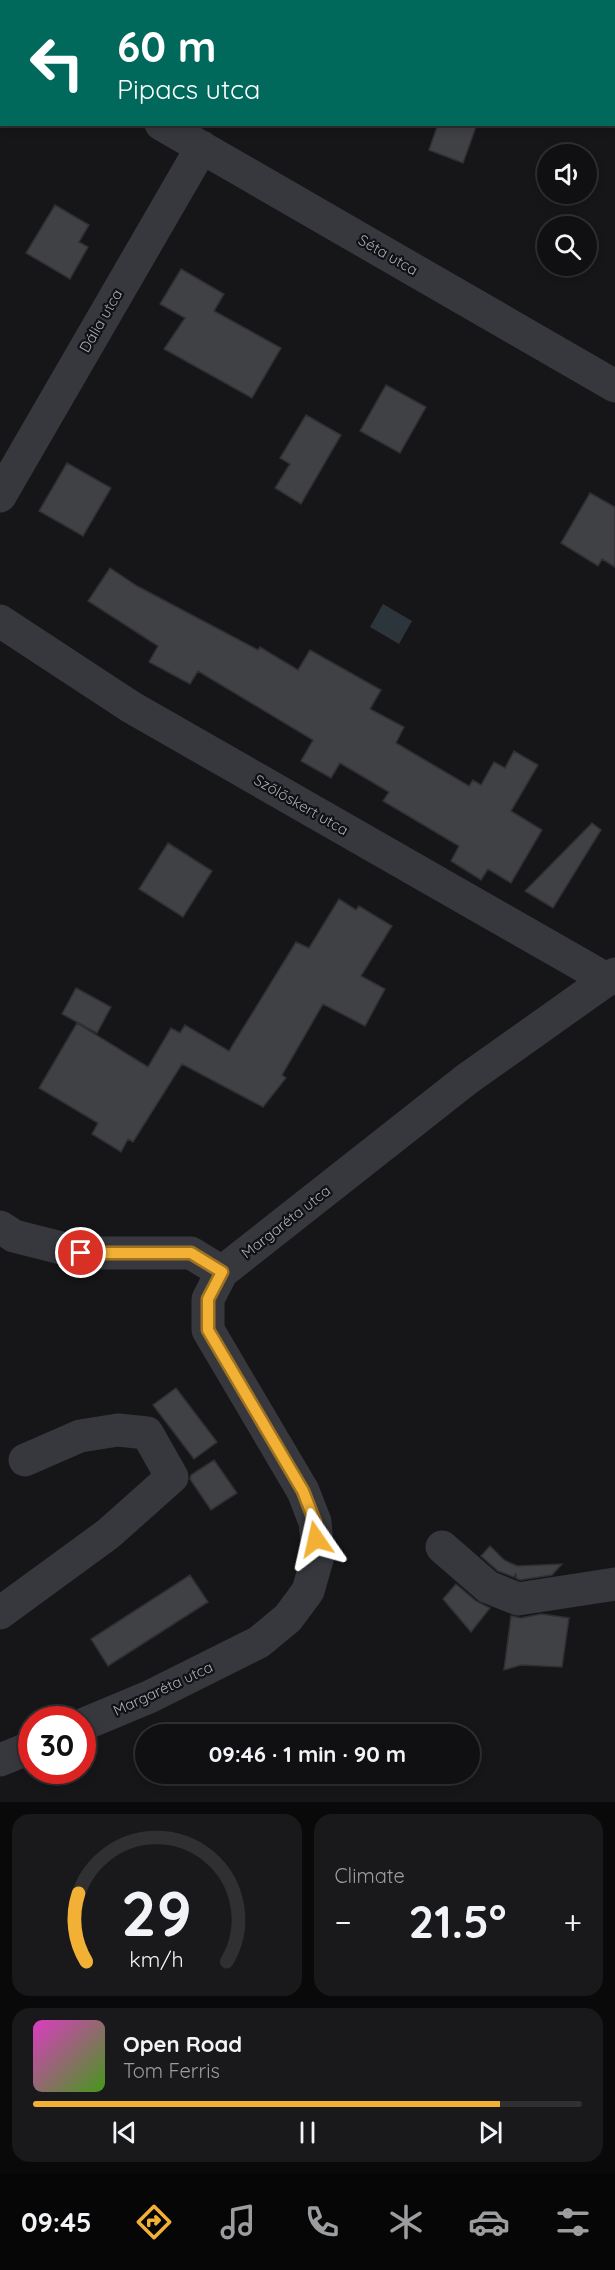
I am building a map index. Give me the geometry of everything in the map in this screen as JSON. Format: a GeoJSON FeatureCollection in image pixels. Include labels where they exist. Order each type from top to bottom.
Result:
{"type":"FeatureCollection","features":[{"type":"Feature","properties":{"kind":"street","name":"Séta utca"},"geometry":{"type":"LineString","coordinates":[[165,126],[615,386]]}},
{"type":"Feature","properties":{"kind":"street","name":"Dália utca"},"geometry":{"type":"LineString","coordinates":[[0,496],[201,147]]}},
{"type":"Feature","properties":{"kind":"street","name":"Szőlőskert utca"},"geometry":{"type":"LineString","coordinates":[[0,621],[131,707],[612,977]]}},
{"type":"Feature","properties":{"kind":"street","name":"Margaréta utca"},"geometry":{"type":"LineString","coordinates":[[96,1719],[149,1698],[259,1642],[288,1618],[308,1591],[318,1556],[315,1522],[303,1491],[208,1330],[208,1299],[222,1272],[467,1079],[612,977]]}},
{"type":"Feature","properties":{"kind":"street"},"geometry":{"type":"LineString","coordinates":[[0,1227],[14,1236],[81,1253],[191,1253],[222,1272]]}},
{"type":"Feature","properties":{"kind":"street"},"geometry":{"type":"LineString","coordinates":[[0,1613],[108,1534],[172,1477],[147,1434],[118,1430],[80,1436],[25,1460]]}},
{"type":"Feature","properties":{"kind":"street"},"geometry":{"type":"LineString","coordinates":[[442,1547],[488,1587],[518,1599],[615,1584]]}},
{"type":"Feature","properties":{"kind":"street"},"geometry":{"type":"LineString","coordinates":[[0,1760],[18,1753]]}},
{"type":"Feature","properties":{"kind":"shaded area"},"geometry":{"type":"Polygon","coordinates":[[[383,604],[412,621],[399,644],[370,627],[383,604]]]}},
{"type":"Feature","properties":{"kind":"building"},"geometry":{"type":"Polygon","coordinates":[[[437,126],[476,126],[463,163],[429,150],[437,126]]]}},
{"type":"Feature","properties":{"kind":"building"},"geometry":{"type":"Polygon","coordinates":[[[55,205],[89,225],[79,242],[88,247],[70,279],[26,253],[55,205]]]}},
{"type":"Feature","properties":{"kind":"building"},"geometry":{"type":"Polygon","coordinates":[[[181,269],[224,294],[214,311],[281,348],[252,398],[164,349],[185,318],[160,304],[181,269]]]}},
{"type":"Feature","properties":{"kind":"building"},"geometry":{"type":"Polygon","coordinates":[[[386,385],[426,407],[400,453],[360,431],[386,385]]]}},
{"type":"Feature","properties":{"kind":"building"},"geometry":{"type":"Polygon","coordinates":[[[306,415],[341,435],[301,504],[275,488],[290,464],[280,458],[306,415]]]}},
{"type":"Feature","properties":{"kind":"building"},"geometry":{"type":"Polygon","coordinates":[[[67,463],[111,488],[83,536],[39,511],[67,463]]]}},
{"type":"Feature","properties":{"kind":"building"},"geometry":{"type":"Polygon","coordinates":[[[590,493],[615,507],[615,567],[602,559],[598,566],[561,543],[590,493]]]}},
{"type":"Feature","properties":{"kind":"building"},"geometry":{"type":"Polygon","coordinates":[[[110,568],[137,586],[258,650],[260,647],[298,670],[310,650],[381,690],[370,709],[404,727],[396,743],[469,786],[473,780],[481,785],[494,762],[505,768],[514,751],[538,765],[511,811],[542,830],[511,883],[488,869],[481,880],[451,861],[459,846],[383,801],[389,792],[340,763],[331,778],[301,761],[313,740],[198,671],[190,684],[149,662],[158,646],[88,601],[110,568]]]}},
{"type":"Feature","properties":{"kind":"building"},"geometry":{"type":"Polygon","coordinates":[[[592,823],[601,830],[553,908],[525,891],[592,823]]]}},
{"type":"Feature","properties":{"kind":"building"},"geometry":{"type":"Polygon","coordinates":[[[168,843],[212,871],[183,917],[139,889],[168,843]]]}},
{"type":"Feature","properties":{"kind":"building"},"geometry":{"type":"Polygon","coordinates":[[[339,899],[356,910],[359,906],[392,926],[361,976],[385,989],[365,1026],[323,1004],[282,1075],[286,1078],[263,1107],[182,1064],[133,1142],[128,1139],[121,1152],[92,1134],[98,1123],[39,1088],[77,1023],[148,1067],[171,1028],[180,1033],[185,1025],[229,1051],[296,942],[309,948],[339,899]]]}},
{"type":"Feature","properties":{"kind":"building"},"geometry":{"type":"Polygon","coordinates":[[[76,988],[111,1007],[97,1033],[62,1014],[76,988]]]}},
{"type":"Feature","properties":{"kind":"building"},"geometry":{"type":"Polygon","coordinates":[[[176,1388],[217,1442],[194,1459],[153,1405],[176,1388]]]}},
{"type":"Feature","properties":{"kind":"building"},"geometry":{"type":"Polygon","coordinates":[[[214,1460],[237,1493],[211,1510],[190,1479],[191,1475],[214,1460]]]}},
{"type":"Feature","properties":{"kind":"building"},"geometry":{"type":"Polygon","coordinates":[[[490,1546],[504,1560],[517,1566],[562,1564],[552,1575],[520,1580],[516,1578],[516,1573],[514,1577],[498,1571],[481,1556],[490,1546]]]}},
{"type":"Feature","properties":{"kind":"building"},"geometry":{"type":"Polygon","coordinates":[[[190,1575],[208,1602],[108,1666],[91,1639],[190,1575]]]}},
{"type":"Feature","properties":{"kind":"building"},"geometry":{"type":"Polygon","coordinates":[[[456,1584],[476,1601],[490,1608],[471,1632],[443,1599],[456,1584]]]}},
{"type":"Feature","properties":{"kind":"building"},"geometry":{"type":"Polygon","coordinates":[[[541,1614],[569,1618],[562,1667],[521,1665],[504,1670],[511,1616],[521,1618],[541,1614]]]}},
{"type":"Feature","properties":{"kind":"route"},"geometry":{"type":"LineString","coordinates":[[81,1253],[191,1253],[222,1272],[208,1299],[208,1330],[303,1491],[315,1522],[316,1539]]}}]}
